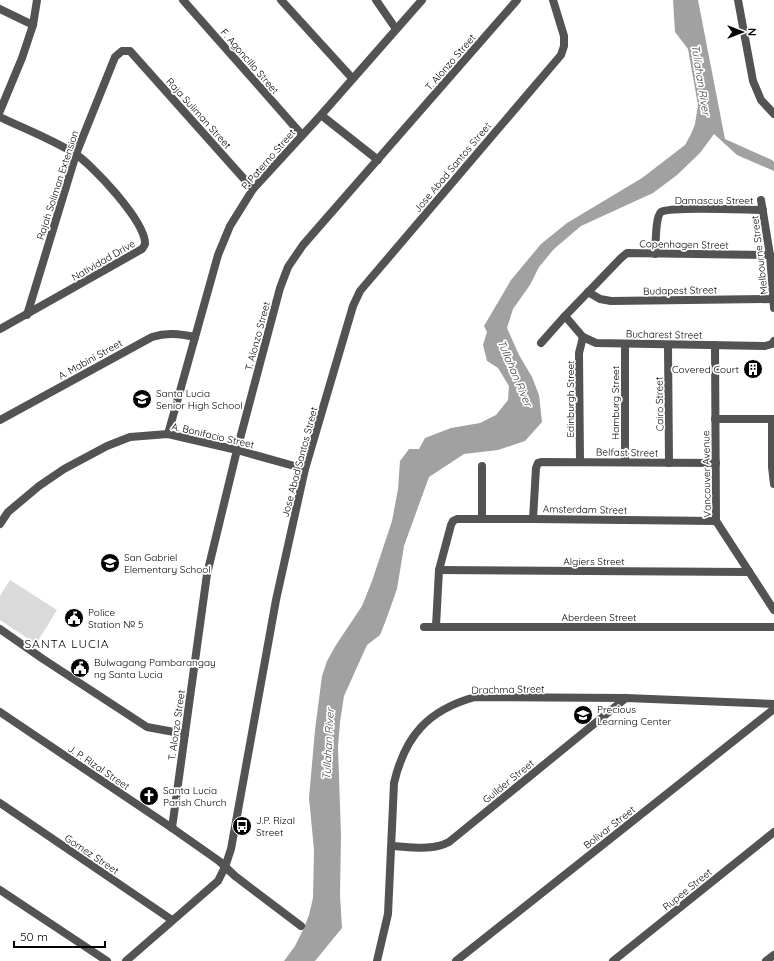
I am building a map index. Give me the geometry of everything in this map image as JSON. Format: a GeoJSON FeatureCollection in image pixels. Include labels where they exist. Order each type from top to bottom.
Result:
{"type":"FeatureCollection","features":[{"type":"Feature","properties":{"kind":"street"},"geometry":{"type":"LineString","coordinates":[[0,110],[22,58],[33,25],[37,0]]}},
{"type":"Feature","properties":{"kind":"street","name":"F. Agoncillo Street"},"geometry":{"type":"LineString","coordinates":[[183,0],[302,136]]}},
{"type":"Feature","properties":{"kind":"street"},"geometry":{"type":"LineString","coordinates":[[281,0],[352,78]]}},
{"type":"Feature","properties":{"kind":"street"},"geometry":{"type":"LineString","coordinates":[[376,0],[396,29]]}},
{"type":"Feature","properties":{"kind":"street","name":"P. Paterno Street"},"geometry":{"type":"LineString","coordinates":[[168,434],[218,255],[230,226],[253,189],[321,115],[422,0]]}},
{"type":"Feature","properties":{"kind":"street","name":"T. Alonzo Street"},"geometry":{"type":"LineString","coordinates":[[172,828],[207,574],[237,450],[280,288],[288,267],[303,245],[517,0]]}},
{"type":"Feature","properties":{"kind":"street","name":"Jose Abad Santos Street"},"geometry":{"type":"LineString","coordinates":[[126,961],[218,881],[225,868],[232,841],[276,600],[305,469],[353,306],[360,291],[561,55],[564,46],[564,36],[553,0]]}},
{"type":"Feature","properties":{"kind":"street"},"geometry":{"type":"LineString","coordinates":[[738,0],[753,81],[761,100],[774,114]]}},
{"type":"Feature","properties":{"kind":"street"},"geometry":{"type":"LineString","coordinates":[[0,9],[33,25]]}},
{"type":"Feature","properties":{"kind":"street","name":"Rajah Soliman Extension"},"geometry":{"type":"LineString","coordinates":[[28,315],[76,154],[115,57],[122,51],[130,51]]}},
{"type":"Feature","properties":{"kind":"street","name":"Raja Suliman Street"},"geometry":{"type":"LineString","coordinates":[[130,51],[253,189]]}},
{"type":"Feature","properties":{"kind":"street"},"geometry":{"type":"LineString","coordinates":[[321,115],[378,160]]}},
{"type":"Feature","properties":{"kind":"street","name":"Natividad Drive"},"geometry":{"type":"LineString","coordinates":[[0,118],[76,154],[103,179],[123,202],[141,228],[145,244],[142,249],[28,315],[0,329]]}},
{"type":"Feature","properties":{"kind":"street","name":"Melbourne Street"},"geometry":{"type":"LineString","coordinates":[[761,200],[770,255],[774,308]]}},
{"type":"Feature","properties":{"kind":"street","name":"Damascus Street"},"geometry":{"type":"LineString","coordinates":[[656,254],[658,217],[661,212],[669,209],[763,210]]}},
{"type":"Feature","properties":{"kind":"street","name":"Copenhagen Street"},"geometry":{"type":"LineString","coordinates":[[541,343],[588,292],[621,258],[627,254],[770,255]]}},
{"type":"Feature","properties":{"kind":"street","name":"Budapest Street"},"geometry":{"type":"LineString","coordinates":[[588,292],[600,299],[611,301],[774,299]]}},
{"type":"Feature","properties":{"kind":"street"},"geometry":{"type":"LineString","coordinates":[[565,316],[583,337]]}},
{"type":"Feature","properties":{"kind":"street","name":"A. Mabini Street"},"geometry":{"type":"LineString","coordinates":[[0,420],[152,337],[163,334],[174,334],[195,337]]}},
{"type":"Feature","properties":{"kind":"street","name":"Bucharest Street"},"geometry":{"type":"LineString","coordinates":[[583,337],[596,343],[625,344],[765,346],[773,343]]}},
{"type":"Feature","properties":{"kind":"street","name":"Edinburgh Street"},"geometry":{"type":"LineString","coordinates":[[580,462],[579,353],[583,337]]}},
{"type":"Feature","properties":{"kind":"street","name":"Hamburg Street"},"geometry":{"type":"LineString","coordinates":[[624,462],[625,344]]}},
{"type":"Feature","properties":{"kind":"street","name":"Cairo Street"},"geometry":{"type":"LineString","coordinates":[[668,345],[669,463]]}},
{"type":"Feature","properties":{"kind":"street","name":"Vancouver Avenue"},"geometry":{"type":"LineString","coordinates":[[715,345],[716,521],[774,610]]}},
{"type":"Feature","properties":{"kind":"street"},"geometry":{"type":"LineString","coordinates":[[715,419],[773,419],[774,484]]}},
{"type":"Feature","properties":{"kind":"street","name":"A. Bonifacio Street"},"geometry":{"type":"LineString","coordinates":[[0,524],[8,512],[38,486],[64,469],[107,446],[130,437],[168,434],[237,450],[305,469]]}},
{"type":"Feature","properties":{"kind":"street","name":"Belfast Street"},"geometry":{"type":"LineString","coordinates":[[533,519],[536,468],[538,463],[716,463]]}},
{"type":"Feature","properties":{"kind":"street"},"geometry":{"type":"LineString","coordinates":[[482,466],[482,520]]}},
{"type":"Feature","properties":{"kind":"street","name":"Amsterdam Street"},"geometry":{"type":"LineString","coordinates":[[439,570],[451,525],[453,521],[457,520],[533,519],[716,521]]}},
{"type":"Feature","properties":{"kind":"street"},"geometry":{"type":"LineString","coordinates":[[436,626],[439,570]]}},
{"type":"Feature","properties":{"kind":"street","name":"Algiers Street"},"geometry":{"type":"LineString","coordinates":[[439,570],[748,572]]}},
{"type":"Feature","properties":{"kind":"street","name":"Aberdeen Street"},"geometry":{"type":"LineString","coordinates":[[424,627],[774,627]]}},
{"type":"Feature","properties":{"kind":"street"},"geometry":{"type":"LineString","coordinates":[[0,630],[147,727],[185,734]]}},
{"type":"Feature","properties":{"kind":"street","name":"Drachma Street"},"geometry":{"type":"LineString","coordinates":[[377,961],[386,928],[388,914],[394,783],[398,765],[406,747],[414,735],[423,725],[439,713],[460,702],[475,698],[626,698],[774,704]]}},
{"type":"Feature","properties":{"kind":"street","name":"Guilder Street"},"geometry":{"type":"LineString","coordinates":[[392,846],[432,848],[449,842],[626,698]]}},
{"type":"Feature","properties":{"kind":"street","name":"Bolivar Street"},"geometry":{"type":"LineString","coordinates":[[456,961],[774,709]]}},
{"type":"Feature","properties":{"kind":"street","name":"J. P. Rizal Street"},"geometry":{"type":"LineString","coordinates":[[0,712],[219,861],[225,868],[301,926]]}},
{"type":"Feature","properties":{"kind":"street","name":"Gomez Street"},"geometry":{"type":"LineString","coordinates":[[0,803],[172,920]]}},
{"type":"Feature","properties":{"kind":"street","name":"Rupee Street"},"geometry":{"type":"LineString","coordinates":[[613,961],[774,832]]}},
{"type":"Feature","properties":{"kind":"street"},"geometry":{"type":"LineString","coordinates":[[0,890],[107,961]]}},
{"type":"Feature","properties":{"kind":"street"},"geometry":{"type":"LineString","coordinates":[[766,961],[774,955]]}},
{"type":"Feature","properties":{"kind":"shaded area"},"geometry":{"type":"Polygon","coordinates":[[[10,580],[57,610],[36,644],[0,620],[0,596],[10,580]]]}},
{"type":"Feature","properties":{"kind":"water","name":"Tullahan River"},"geometry":{"type":"Polygon","coordinates":[[[673,0],[698,0],[725,139],[772,160],[774,162],[774,171],[737,155],[714,134],[700,153],[677,175],[653,193],[581,226],[554,249],[539,267],[530,285],[513,309],[507,328],[519,355],[532,377],[539,395],[542,422],[525,441],[498,450],[464,454],[429,477],[404,546],[397,589],[386,620],[380,635],[367,645],[344,696],[338,747],[341,835],[340,895],[342,928],[315,961],[284,961],[295,946],[304,928],[313,898],[314,850],[309,798],[315,730],[322,676],[327,661],[336,645],[362,606],[372,581],[392,521],[398,489],[400,461],[409,449],[419,449],[425,438],[451,428],[480,423],[496,415],[508,400],[509,386],[498,368],[487,361],[483,345],[487,332],[484,326],[511,280],[541,244],[567,223],[642,178],[685,145],[695,124],[698,105],[688,49],[675,32],[673,0]]]}},
{"type":"Feature","properties":{"kind":"place","name":"Covered Court"},"geometry":{"type":"Point","coordinates":[753,369]}},
{"type":"Feature","properties":{"kind":"place","name":"Santa Lucia Senior High School"},"geometry":{"type":"Point","coordinates":[142,399]}},
{"type":"Feature","properties":{"kind":"place","name":"San Gabriel Elementary School"},"geometry":{"type":"Point","coordinates":[110,563]}},
{"type":"Feature","properties":{"kind":"place","name":"Police Station № 5"},"geometry":{"type":"Point","coordinates":[74,618]}},
{"type":"Feature","properties":{"kind":"place","name":"Bulwagang Pambarangay ng Santa Lucia"},"geometry":{"type":"Point","coordinates":[80,668]}},
{"type":"Feature","properties":{"kind":"place","name":"Precious Learning Center"},"geometry":{"type":"Point","coordinates":[583,715]}},
{"type":"Feature","properties":{"kind":"place","name":"Santa Lucia Parish Church"},"geometry":{"type":"Point","coordinates":[149,796]}},
{"type":"Feature","properties":{"kind":"place","name":"J.P. Rizal Street"},"geometry":{"type":"Point","coordinates":[242,826]}},
{"type":"Feature","properties":{"kind":"district","name":"SANTA LUCIA"},"geometry":{"type":"Point","coordinates":[67,644]}}]}
